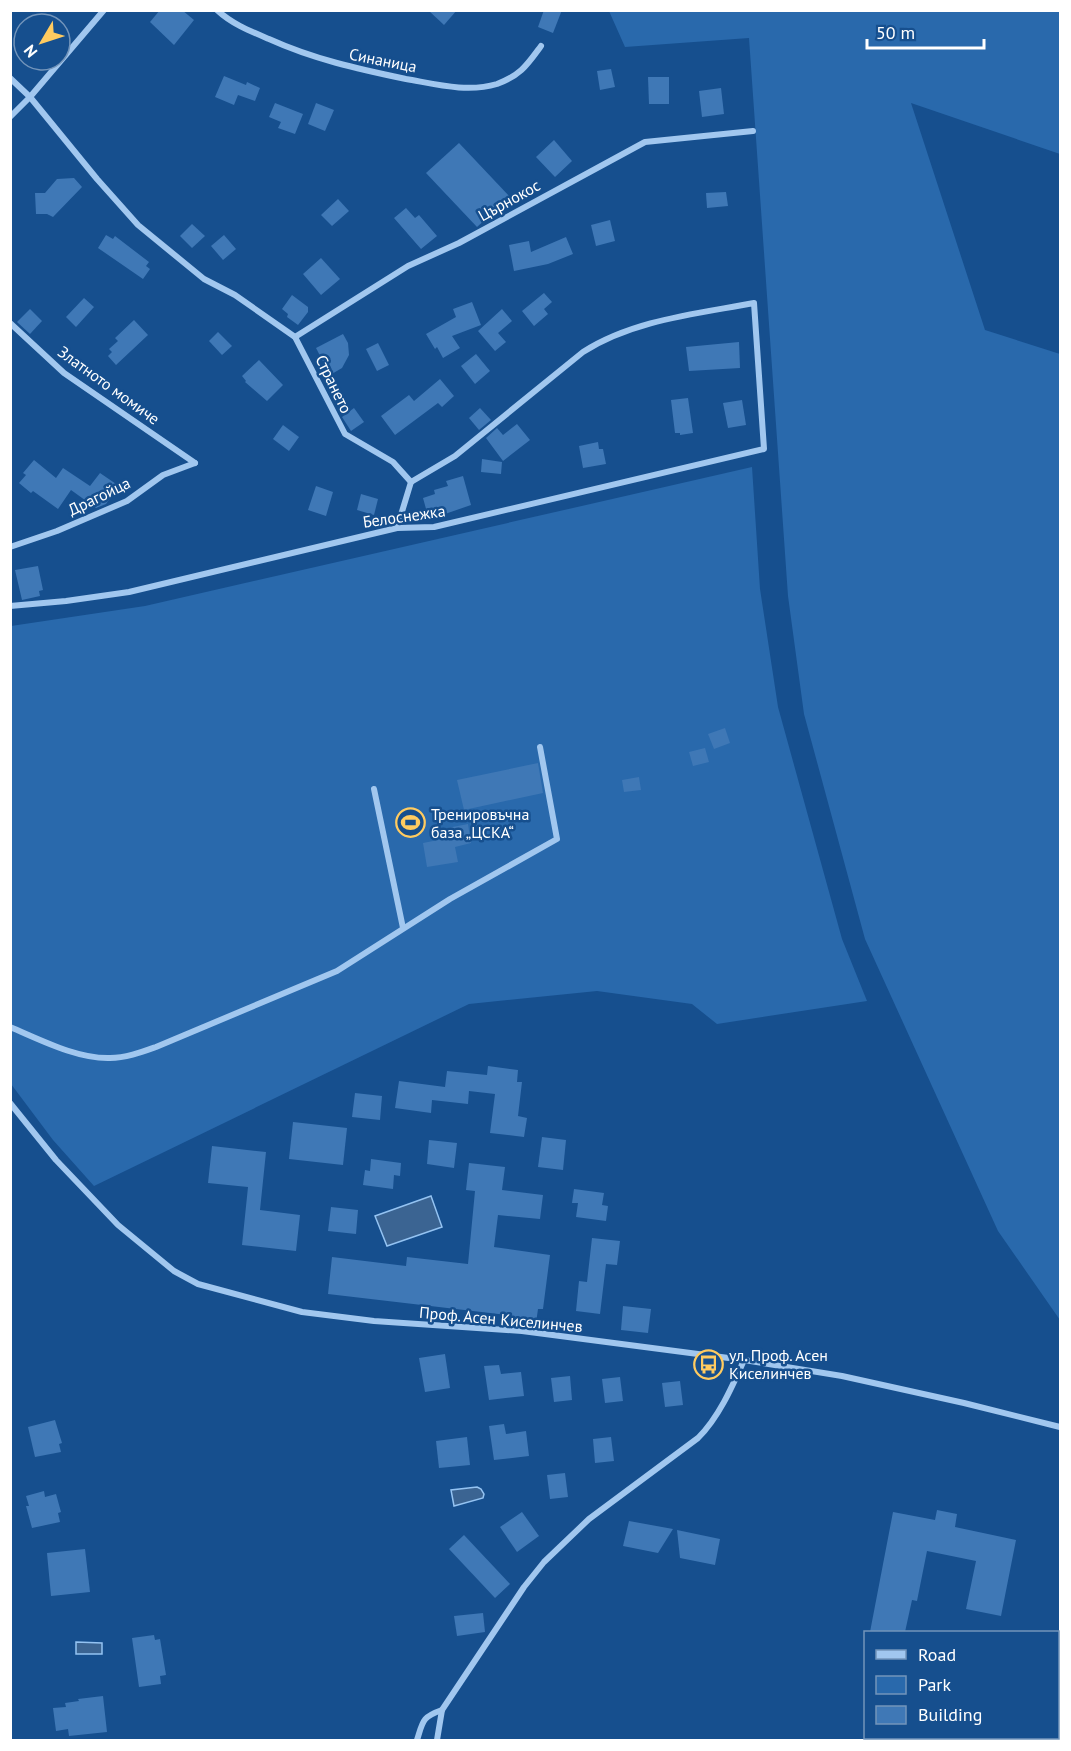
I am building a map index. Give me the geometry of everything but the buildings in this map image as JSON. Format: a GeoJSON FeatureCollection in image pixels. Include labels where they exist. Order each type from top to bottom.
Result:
{"type":"FeatureCollection","features":[{"type":"Feature","properties":{"kind":"street"},"geometry":{"type":"LineString","coordinates":[[10,117],[105,10]]}},
{"type":"Feature","properties":{"kind":"street","name":"Синаница"},"geometry":{"type":"LineString","coordinates":[[217,10],[228,21],[297,52],[341,66],[448,87],[477,88],[497,84],[522,71],[541,46]]}},
{"type":"Feature","properties":{"kind":"street","name":"Странето"},"geometry":{"type":"LineString","coordinates":[[10,78],[30,97],[138,225],[204,279],[235,295],[294,337],[315,374],[336,421],[345,434],[393,462],[411,482]]}},
{"type":"Feature","properties":{"kind":"street","name":"Църнокос"},"geometry":{"type":"LineString","coordinates":[[294,337],[408,266],[459,243],[645,142],[753,132]]}},
{"type":"Feature","properties":{"kind":"street","name":"Белоснежка"},"geometry":{"type":"LineString","coordinates":[[10,606],[129,592],[397,528],[434,528],[764,449],[754,303],[647,325],[601,341],[583,352],[455,456],[411,482]]}},
{"type":"Feature","properties":{"kind":"street","name":"Златното момиче"},"geometry":{"type":"LineString","coordinates":[[10,323],[64,373],[195,463]]}},
{"type":"Feature","properties":{"kind":"street","name":"Драгойца"},"geometry":{"type":"LineString","coordinates":[[10,547],[57,531],[127,501],[163,475],[195,463]]}},
{"type":"Feature","properties":{"kind":"street"},"geometry":{"type":"LineString","coordinates":[[397,528],[411,482]]}},
{"type":"Feature","properties":{"kind":"street"},"geometry":{"type":"LineString","coordinates":[[10,1027],[84,1055],[110,1058],[131,1055],[156,1047],[337,971],[403,928],[557,839],[540,747]]}},
{"type":"Feature","properties":{"kind":"street"},"geometry":{"type":"LineString","coordinates":[[374,789],[403,928]]}},
{"type":"Feature","properties":{"kind":"street","name":"Проф. Асен Киселинчев"},"geometry":{"type":"LineString","coordinates":[[10,1103],[56,1160],[118,1225],[174,1270],[198,1284],[302,1312],[374,1321],[522,1331],[744,1360],[842,1376],[1060,1426]]}},
{"type":"Feature","properties":{"kind":"street"},"geometry":{"type":"LineString","coordinates":[[437,1740],[442,1710],[524,1587],[544,1562],[589,1519],[698,1438],[709,1427],[736,1380],[744,1360]]}},
{"type":"Feature","properties":{"kind":"street"},"geometry":{"type":"LineString","coordinates":[[417,1740],[423,1719],[427,1715],[442,1710]]}},
{"type":"Feature","properties":{"kind":"green space"},"geometry":{"type":"Polygon","coordinates":[[[609,11],[1060,11],[1060,154],[911,103],[985,330],[1060,354],[1060,1320],[998,1231],[865,939],[804,714],[788,596],[749,38],[625,47],[609,11]]]}},
{"type":"Feature","properties":{"kind":"green space","name":"Тренировъчна база „ЦСКА“"},"geometry":{"type":"Polygon","coordinates":[[[752,467],[760,589],[778,707],[842,939],[867,1001],[717,1024],[692,1004],[597,991],[469,1004],[94,1186],[53,1140],[11,1084],[11,626],[145,606],[752,467]]]}},
{"type":"Feature","properties":{"kind":"shaded area"},"geometry":{"type":"Polygon","coordinates":[[[431,1196],[442,1227],[387,1246],[375,1216],[431,1196]]]}},
{"type":"Feature","properties":{"kind":"shaded area"},"geometry":{"type":"Polygon","coordinates":[[[477,1487],[484,1494],[483,1498],[454,1506],[451,1490],[477,1487]]]}},
{"type":"Feature","properties":{"kind":"shaded area"},"geometry":{"type":"Polygon","coordinates":[[[76,1642],[102,1643],[102,1654],[76,1654],[76,1642]]]}},
{"type":"Feature","properties":{"kind":"place","name":"Тренировъчна база „ЦСКА“"},"geometry":{"type":"Point","coordinates":[410,823]}},
{"type":"Feature","properties":{"kind":"place","name":"ул. Проф. Асен Киселинчев"},"geometry":{"type":"Point","coordinates":[708,1364]}}]}
